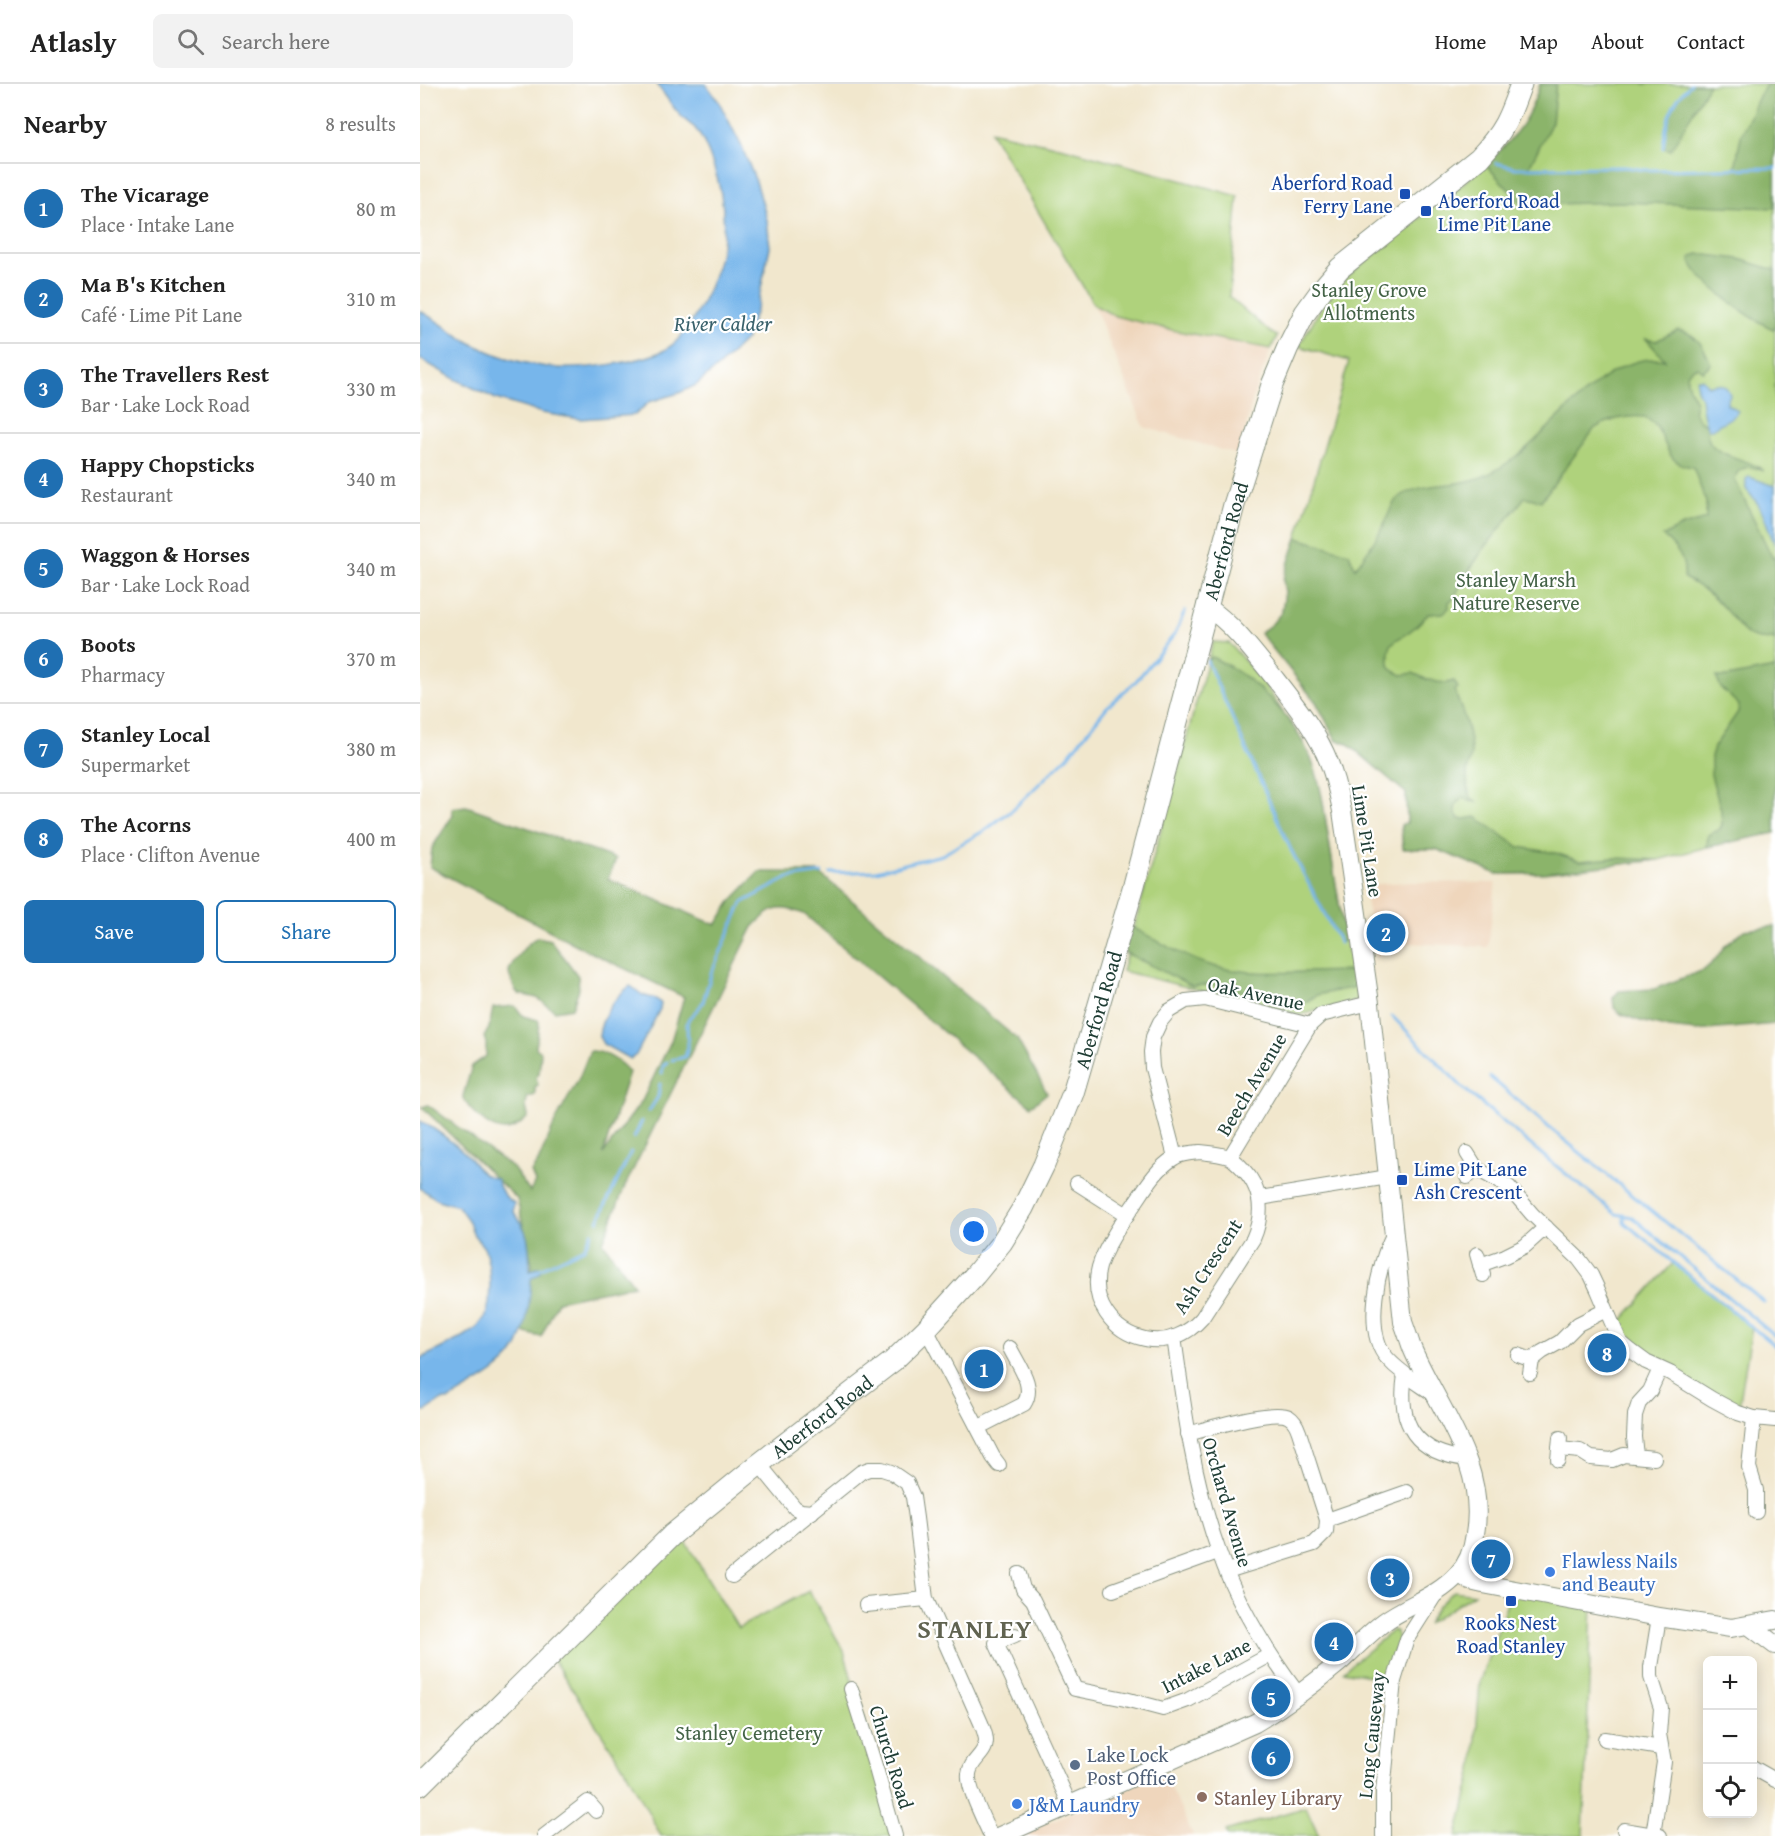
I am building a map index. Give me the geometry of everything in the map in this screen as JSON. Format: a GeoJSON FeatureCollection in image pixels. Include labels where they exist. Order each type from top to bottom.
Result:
{"type":"FeatureCollection","features":[{"type":"Feature","properties":{"kind":"main road","name":"Aberford Road"},"geometry":{"type":"LineString","coordinates":[[420,1785],[672,1535],[893,1360],[926,1329],[1002,1242],[1023,1208],[1044,1165],[1073,1093],[1134,885],[1234,505],[1272,385],[1288,347],[1305,313],[1340,268],[1479,158],[1497,139],[1510,118],[1521,84]]}},
{"type":"Feature","properties":{"kind":"street","name":"Lime Pit Lane"},"geometry":{"type":"LineString","coordinates":[[1206,606],[1226,620],[1243,638],[1298,708],[1318,739],[1336,781],[1370,1003],[1403,1322],[1412,1348],[1468,1459],[1474,1481],[1478,1508],[1477,1526],[1471,1555],[1459,1573]]}},
{"type":"Feature","properties":{"kind":"street","name":"Oak Avenue"},"geometry":{"type":"LineString","coordinates":[[1175,1157],[1152,1068],[1151,1052],[1153,1037],[1160,1022],[1169,1011],[1186,1001],[1205,999],[1310,1026]]}},
{"type":"Feature","properties":{"kind":"street","name":"Beech Avenue"},"geometry":{"type":"LineString","coordinates":[[1230,1157],[1310,1026],[1321,1015],[1370,1003]]}},
{"type":"Feature","properties":{"kind":"street"},"geometry":{"type":"LineString","coordinates":[[1175,1157],[1200,1152],[1230,1157],[1248,1174],[1256,1185],[1260,1198],[1388,1177]]}},
{"type":"Feature","properties":{"kind":"street"},"geometry":{"type":"LineString","coordinates":[[1467,1153],[1472,1173],[1509,1187],[1532,1214],[1579,1259],[1599,1290],[1620,1341],[1646,1362],[1670,1373],[1712,1400],[1738,1413],[1754,1418],[1775,1420]]}},
{"type":"Feature","properties":{"kind":"street","name":"Ash Crescent"},"geometry":{"type":"LineString","coordinates":[[1175,1157],[1162,1167],[1127,1215],[1098,1268],[1098,1290],[1101,1304],[1114,1324],[1127,1333],[1150,1340],[1174,1337],[1194,1327],[1253,1239],[1258,1228],[1260,1198]]}},
{"type":"Feature","properties":{"kind":"street"},"geometry":{"type":"LineString","coordinates":[[1077,1183],[1127,1215]]}},
{"type":"Feature","properties":{"kind":"street"},"geometry":{"type":"LineString","coordinates":[[1480,1265],[1525,1246],[1546,1227]]}},
{"type":"Feature","properties":{"kind":"street","name":"Lime Pit Lane"},"geometry":{"type":"LineString","coordinates":[[1393,1234],[1385,1251],[1374,1313],[1374,1330],[1378,1345],[1387,1358],[1405,1375],[1437,1396]]}},
{"type":"Feature","properties":{"kind":"street"},"geometry":{"type":"LineString","coordinates":[[1518,1355],[1531,1367],[1578,1324],[1606,1310]]}},
{"type":"Feature","properties":{"kind":"street"},"geometry":{"type":"LineString","coordinates":[[926,1329],[999,1465]]}},
{"type":"Feature","properties":{"kind":"street","name":"Orchard Avenue"},"geometry":{"type":"LineString","coordinates":[[1174,1337],[1188,1434],[1218,1552],[1254,1629],[1269,1655],[1299,1695]]}},
{"type":"Feature","properties":{"kind":"street"},"geometry":{"type":"LineString","coordinates":[[979,1427],[1024,1404],[1027,1399],[1029,1386],[1010,1348]]}},
{"type":"Feature","properties":{"kind":"street"},"geometry":{"type":"LineString","coordinates":[[1636,1456],[1635,1415],[1639,1402],[1650,1390],[1660,1369]]}},
{"type":"Feature","properties":{"kind":"street"},"geometry":{"type":"LineString","coordinates":[[1405,1375],[1402,1389],[1403,1407],[1415,1434],[1426,1446],[1437,1453],[1468,1459]]}},
{"type":"Feature","properties":{"kind":"street"},"geometry":{"type":"LineString","coordinates":[[1188,1434],[1270,1414],[1288,1416],[1295,1423],[1299,1432],[1327,1520],[1326,1532],[1314,1544],[1227,1571]]}},
{"type":"Feature","properties":{"kind":"street"},"geometry":{"type":"LineString","coordinates":[[1754,1418],[1749,1467],[1756,1490],[1756,1512]]}},
{"type":"Feature","properties":{"kind":"street"},"geometry":{"type":"LineString","coordinates":[[1559,1449],[1580,1451],[1591,1458],[1612,1460],[1624,1455],[1654,1458]]}},
{"type":"Feature","properties":{"kind":"street"},"geometry":{"type":"LineString","coordinates":[[759,1464],[795,1508],[812,1512]]}},
{"type":"Feature","properties":{"kind":"street"},"geometry":{"type":"LineString","coordinates":[[732,1576],[861,1472],[869,1469],[882,1469],[907,1483],[913,1497],[926,1599],[985,1734],[984,1748],[971,1765],[969,1775],[972,1789],[991,1836]]}},
{"type":"Feature","properties":{"kind":"street"},"geometry":{"type":"LineString","coordinates":[[1327,1520],[1407,1492]]}},
{"type":"Feature","properties":{"kind":"street"},"geometry":{"type":"LineString","coordinates":[[1113,1590],[1218,1552]]}},
{"type":"Feature","properties":{"kind":"street"},"geometry":{"type":"LineString","coordinates":[[1000,1836],[1255,1723],[1299,1695],[1383,1622],[1438,1590],[1459,1573],[1470,1581],[1483,1584],[1731,1628],[1775,1620]]}},
{"type":"Feature","properties":{"kind":"street","name":"Intake Lane"},"geometry":{"type":"LineString","coordinates":[[1019,1574],[1023,1589],[1033,1600],[1075,1689],[1163,1709],[1188,1700],[1269,1655]]}},
{"type":"Feature","properties":{"kind":"street","name":"Long Causeway"},"geometry":{"type":"LineString","coordinates":[[1383,1836],[1383,1792],[1394,1681],[1407,1639],[1438,1590]]}},
{"type":"Feature","properties":{"kind":"street"},"geometry":{"type":"LineString","coordinates":[[863,1606],[926,1599]]}},
{"type":"Feature","properties":{"kind":"street"},"geometry":{"type":"LineString","coordinates":[[1394,1615],[1404,1628],[1407,1639]]}},
{"type":"Feature","properties":{"kind":"street"},"geometry":{"type":"LineString","coordinates":[[1624,1830],[1658,1835],[1664,1762],[1659,1734],[1661,1708],[1651,1677],[1651,1667],[1659,1617]]}},
{"type":"Feature","properties":{"kind":"street"},"geometry":{"type":"LineString","coordinates":[[1750,1626],[1775,1646]]}},
{"type":"Feature","properties":{"kind":"street"},"geometry":{"type":"LineString","coordinates":[[1015,1635],[996,1643],[1070,1805]]}},
{"type":"Feature","properties":{"kind":"street","name":"Church Road"},"geometry":{"type":"LineString","coordinates":[[851,1689],[895,1836]]}},
{"type":"Feature","properties":{"kind":"street"},"geometry":{"type":"LineString","coordinates":[[1605,1739],[1661,1748]]}},
{"type":"Feature","properties":{"kind":"street"},"geometry":{"type":"LineString","coordinates":[[1757,1770],[1775,1780]]}},
{"type":"Feature","properties":{"kind":"street"},"geometry":{"type":"LineString","coordinates":[[544,1836],[588,1802],[596,1811]]}},
{"type":"Feature","properties":{"kind":"shaded area"},"geometry":{"type":"Polygon","coordinates":[[[1094,305],[1115,316],[1172,330],[1271,349],[1254,394],[1239,455],[1144,427],[1094,305]]]}},
{"type":"Feature","properties":{"kind":"shaded area"},"geometry":{"type":"Polygon","coordinates":[[[1407,882],[1496,883],[1488,947],[1409,943],[1377,957],[1363,885],[1407,882]]]}},
{"type":"Feature","properties":{"kind":"shaded area"},"geometry":{"type":"Polygon","coordinates":[[[1164,1773],[1193,1836],[1016,1836],[1164,1773]]]}},
{"type":"Feature","properties":{"kind":"green space","name":"Stanley Marsh Nature Reserve"},"geometry":{"type":"Polygon","coordinates":[[[1540,84],[1775,84],[1775,833],[1658,860],[1524,874],[1497,874],[1436,849],[1403,849],[1401,825],[1407,823],[1406,793],[1346,742],[1337,741],[1316,702],[1260,633],[1282,612],[1285,592],[1283,579],[1291,559],[1349,361],[1299,346],[1322,306],[1344,279],[1486,165],[1511,140],[1533,106],[1540,84]]]}},
{"type":"Feature","properties":{"kind":"green space"},"geometry":{"type":"Polygon","coordinates":[[[1540,84],[1556,84],[1552,122],[1529,167],[1625,167],[1645,170],[1735,168],[1741,136],[1760,94],[1767,84],[1775,84],[1775,208],[1621,202],[1523,205],[1486,165],[1505,146],[1525,120],[1540,84]]]}},
{"type":"Feature","properties":{"kind":"green space"},"geometry":{"type":"Polygon","coordinates":[[[1691,84],[1709,84],[1671,150],[1663,148],[1670,113],[1678,98],[1691,84]]]}},
{"type":"Feature","properties":{"kind":"green space"},"geometry":{"type":"Polygon","coordinates":[[[990,131],[1068,149],[1238,196],[1229,297],[1277,336],[1271,349],[1172,330],[1115,316],[1094,305],[990,131]]]}},
{"type":"Feature","properties":{"kind":"green space"},"geometry":{"type":"Polygon","coordinates":[[[1698,254],[1739,259],[1775,270],[1775,330],[1740,309],[1713,288],[1694,267],[1690,258],[1698,254]]]}},
{"type":"Feature","properties":{"kind":"green space"},"geometry":{"type":"Polygon","coordinates":[[[1678,330],[1691,335],[1699,342],[1711,364],[1703,371],[1698,367],[1692,369],[1688,372],[1687,381],[1696,401],[1694,409],[1698,419],[1708,425],[1711,444],[1727,455],[1764,471],[1747,467],[1737,473],[1735,480],[1775,559],[1775,641],[1748,635],[1713,598],[1684,578],[1684,565],[1680,555],[1663,536],[1683,526],[1706,519],[1706,502],[1693,467],[1672,458],[1656,426],[1645,417],[1619,418],[1595,428],[1541,501],[1525,497],[1483,550],[1454,598],[1449,602],[1449,608],[1443,613],[1428,614],[1408,633],[1394,641],[1390,649],[1389,665],[1392,670],[1402,675],[1413,673],[1437,682],[1454,681],[1458,688],[1454,690],[1466,721],[1471,746],[1467,775],[1468,787],[1472,799],[1478,802],[1469,801],[1465,797],[1459,801],[1455,809],[1459,819],[1476,817],[1519,847],[1556,853],[1579,861],[1614,858],[1658,860],[1543,873],[1497,874],[1436,849],[1403,849],[1401,825],[1407,823],[1406,793],[1346,742],[1337,741],[1316,702],[1260,633],[1282,612],[1285,592],[1283,579],[1297,538],[1349,553],[1355,568],[1377,537],[1393,503],[1398,498],[1414,490],[1475,479],[1500,468],[1517,456],[1604,378],[1624,366],[1644,360],[1665,360],[1646,339],[1656,341],[1678,330]]]}},
{"type":"Feature","properties":{"kind":"green space"},"geometry":{"type":"Polygon","coordinates":[[[1213,642],[1229,643],[1262,681],[1302,740],[1310,758],[1322,797],[1345,940],[1361,1000],[1300,1015],[1122,971],[1213,642]]]}},
{"type":"Feature","properties":{"kind":"green space"},"geometry":{"type":"Polygon","coordinates":[[[1212,657],[1242,675],[1270,698],[1293,726],[1310,756],[1317,775],[1323,805],[1345,940],[1340,943],[1291,850],[1207,661],[1212,657]]]}},
{"type":"Feature","properties":{"kind":"green space"},"geometry":{"type":"Polygon","coordinates":[[[1775,668],[1775,833],[1707,847],[1708,835],[1719,830],[1722,825],[1721,810],[1711,775],[1711,756],[1714,747],[1738,712],[1739,705],[1721,688],[1716,677],[1775,668]]]}},
{"type":"Feature","properties":{"kind":"green space"},"geometry":{"type":"Polygon","coordinates":[[[466,806],[616,859],[608,879],[716,925],[732,900],[759,872],[818,872],[1017,1039],[1047,1093],[1031,1106],[804,914],[788,909],[770,912],[753,927],[625,1186],[603,1242],[634,1285],[558,1301],[541,1337],[522,1332],[532,1264],[517,1199],[422,1107],[428,1105],[513,1168],[530,1192],[535,1182],[531,1172],[579,1078],[590,1051],[601,1052],[612,1057],[629,1072],[603,1154],[642,1101],[671,1041],[684,997],[588,951],[430,867],[432,848],[453,815],[452,808],[466,806]]]}},
{"type":"Feature","properties":{"kind":"green space"},"geometry":{"type":"Polygon","coordinates":[[[1130,926],[1182,954],[1213,966],[1281,973],[1352,971],[1356,987],[1317,995],[1304,1003],[1210,985],[1192,986],[1124,952],[1130,926]]]}},
{"type":"Feature","properties":{"kind":"green space"},"geometry":{"type":"Polygon","coordinates":[[[1775,926],[1775,1024],[1696,1031],[1669,1028],[1637,1020],[1621,1014],[1614,1008],[1613,998],[1619,991],[1654,989],[1704,970],[1724,947],[1744,930],[1775,926]]]}},
{"type":"Feature","properties":{"kind":"green space"},"geometry":{"type":"Polygon","coordinates":[[[538,937],[550,940],[578,976],[579,989],[572,1008],[555,1011],[537,998],[519,994],[515,990],[509,971],[521,952],[538,937]]]}},
{"type":"Feature","properties":{"kind":"green space"},"geometry":{"type":"Polygon","coordinates":[[[515,1006],[523,1016],[538,1020],[536,1048],[541,1052],[535,1095],[527,1098],[528,1116],[518,1125],[505,1130],[486,1123],[469,1107],[463,1096],[472,1066],[486,1056],[484,1037],[489,1028],[493,1008],[515,1006]]]}},
{"type":"Feature","properties":{"kind":"green space"},"geometry":{"type":"Polygon","coordinates":[[[1674,1262],[1752,1327],[1738,1413],[1660,1369],[1615,1328],[1674,1262]]]}},
{"type":"Feature","properties":{"kind":"green space","name":"Stanley Cemetery"},"geometry":{"type":"Polygon","coordinates":[[[678,1530],[738,1628],[809,1591],[844,1651],[895,1836],[661,1836],[628,1774],[550,1655],[678,1530]]]}},
{"type":"Feature","properties":{"kind":"green space"},"geometry":{"type":"Polygon","coordinates":[[[1512,1589],[1592,1605],[1583,1836],[1457,1836],[1474,1765],[1480,1681],[1512,1589]]]}},
{"type":"Feature","properties":{"kind":"green space"},"geometry":{"type":"Polygon","coordinates":[[[1453,1591],[1474,1594],[1427,1624],[1438,1606],[1453,1591]]]}},
{"type":"Feature","properties":{"kind":"green space"},"geometry":{"type":"Polygon","coordinates":[[[1393,1630],[1397,1632],[1398,1640],[1386,1679],[1343,1671],[1393,1630]]]}},
{"type":"Feature","properties":{"kind":"green space"},"geometry":{"type":"Polygon","coordinates":[[[1306,1807],[1319,1836],[1228,1836],[1226,1831],[1306,1807]]]}},
{"type":"Feature","properties":{"kind":"water","name":"River Calder"},"geometry":{"type":"Polygon","coordinates":[[[656,84],[706,84],[719,102],[741,145],[757,184],[767,220],[770,247],[757,307],[746,339],[696,385],[649,402],[635,415],[580,419],[542,413],[496,399],[420,359],[420,311],[462,338],[493,353],[548,367],[591,367],[627,362],[657,353],[668,348],[678,339],[697,313],[712,281],[721,249],[723,209],[716,173],[703,141],[695,128],[684,119],[656,84]]]}},
{"type":"Feature","properties":{"kind":"water"},"geometry":{"type":"Polygon","coordinates":[[[1697,379],[1702,379],[1708,386],[1719,384],[1725,386],[1730,395],[1727,404],[1738,411],[1736,414],[1712,429],[1708,429],[1696,384],[1697,379]]]}},
{"type":"Feature","properties":{"kind":"water"},"geometry":{"type":"Polygon","coordinates":[[[1749,477],[1775,486],[1775,546],[1758,504],[1746,489],[1746,479],[1749,477]]]}},
{"type":"Feature","properties":{"kind":"water"},"geometry":{"type":"Polygon","coordinates":[[[630,986],[661,1004],[636,1055],[630,1059],[603,1044],[599,1036],[602,1022],[609,1008],[630,986]]]}},
{"type":"Feature","properties":{"kind":"water"},"geometry":{"type":"Polygon","coordinates":[[[420,1121],[459,1148],[481,1171],[497,1179],[503,1193],[514,1203],[513,1211],[526,1232],[530,1271],[539,1267],[541,1272],[531,1279],[524,1327],[514,1352],[484,1379],[449,1400],[442,1400],[426,1411],[420,1410],[420,1359],[477,1328],[486,1316],[490,1283],[485,1249],[474,1235],[468,1220],[458,1206],[438,1200],[420,1188],[420,1121]]]}},
{"type":"Feature","properties":{"kind":"waterway"},"geometry":{"type":"LineString","coordinates":[[1663,148],[1670,113],[1678,98],[1691,84]]}},
{"type":"Feature","properties":{"kind":"waterway"},"geometry":{"type":"LineString","coordinates":[[1496,163],[1516,168],[1625,167],[1645,170],[1775,168]]}},
{"type":"Feature","properties":{"kind":"waterway"},"geometry":{"type":"LineString","coordinates":[[830,873],[876,871],[942,855],[987,829],[1009,813],[1068,756],[1107,707],[1136,681],[1175,634],[1185,611]]}},
{"type":"Feature","properties":{"kind":"waterway"},"geometry":{"type":"LineString","coordinates":[[1207,661],[1291,850],[1340,943]]}},
{"type":"Feature","properties":{"kind":"waterway"},"geometry":{"type":"LineString","coordinates":[[672,1060],[685,1057],[688,1047],[687,1023],[703,1002],[711,974],[742,903],[788,878],[822,873]]}},
{"type":"Feature","properties":{"kind":"waterway"},"geometry":{"type":"LineString","coordinates":[[1392,1016],[1463,1088],[1545,1157],[1616,1214],[1632,1217],[1775,1336]]}},
{"type":"Feature","properties":{"kind":"waterway"},"geometry":{"type":"LineString","coordinates":[[662,1073],[663,1066],[667,1062]]}},
{"type":"Feature","properties":{"kind":"waterway"},"geometry":{"type":"LineString","coordinates":[[1490,1077],[1764,1302]]}},
{"type":"Feature","properties":{"kind":"waterway"},"geometry":{"type":"LineString","coordinates":[[649,1111],[658,1097],[660,1084]]}},
{"type":"Feature","properties":{"kind":"waterway"},"geometry":{"type":"LineString","coordinates":[[634,1138],[642,1121]]}},
{"type":"Feature","properties":{"kind":"waterway"},"geometry":{"type":"LineString","coordinates":[[598,1221],[631,1152]]}},
{"type":"Feature","properties":{"kind":"waterway"},"geometry":{"type":"LineString","coordinates":[[1624,1215],[1624,1222],[1775,1346]]}},
{"type":"Feature","properties":{"kind":"waterway"},"geometry":{"type":"LineString","coordinates":[[540,1269],[584,1248],[592,1232]]}},
{"type":"Feature","properties":{"kind":"place","name":"Aberford Road Ferry Lane"},"geometry":{"type":"Point","coordinates":[1405,194]}},
{"type":"Feature","properties":{"kind":"place","name":"Aberford Road Lime Pit Lane"},"geometry":{"type":"Point","coordinates":[1426,211]}},
{"type":"Feature","properties":{"kind":"place","name":"Ma B's Kitchen"},"geometry":{"type":"Point","coordinates":[1386,933]}},
{"type":"Feature","properties":{"kind":"place","name":"Lime Pit Lane Ash Crescent"},"geometry":{"type":"Point","coordinates":[1402,1180]}},
{"type":"Feature","properties":{"kind":"place","name":"The Acorns"},"geometry":{"type":"Point","coordinates":[1607,1353]}},
{"type":"Feature","properties":{"kind":"place","name":"The Vicarage"},"geometry":{"type":"Point","coordinates":[984,1369]}},
{"type":"Feature","properties":{"kind":"place","name":"Stanley Local"},"geometry":{"type":"Point","coordinates":[1491,1559]}},
{"type":"Feature","properties":{"kind":"place","name":"Flawless Nails and Beauty"},"geometry":{"type":"Point","coordinates":[1550,1572]}},
{"type":"Feature","properties":{"kind":"place","name":"The Travellers Rest"},"geometry":{"type":"Point","coordinates":[1390,1578]}},
{"type":"Feature","properties":{"kind":"place","name":"Rooks Nest Road Stanley"},"geometry":{"type":"Point","coordinates":[1511,1601]}},
{"type":"Feature","properties":{"kind":"place","name":"Happy Chopsticks"},"geometry":{"type":"Point","coordinates":[1334,1642]}},
{"type":"Feature","properties":{"kind":"place","name":"Waggon & Horses"},"geometry":{"type":"Point","coordinates":[1271,1698]}},
{"type":"Feature","properties":{"kind":"place","name":"Boots"},"geometry":{"type":"Point","coordinates":[1271,1757]}},
{"type":"Feature","properties":{"kind":"place","name":"Lake Lock Post Office"},"geometry":{"type":"Point","coordinates":[1075,1765]}},
{"type":"Feature","properties":{"kind":"place","name":"Stanley Library"},"geometry":{"type":"Point","coordinates":[1202,1797]}},
{"type":"Feature","properties":{"kind":"place","name":"J&M Laundry"},"geometry":{"type":"Point","coordinates":[1017,1804]}},
{"type":"Feature","properties":{"kind":"district","name":"STANLEY"},"geometry":{"type":"Point","coordinates":[975,1628]}},
{"type":"Feature","properties":{"kind":"park label","name":"Stanley Grove Allotments"},"geometry":{"type":"Point","coordinates":[1369,300]}}]}
